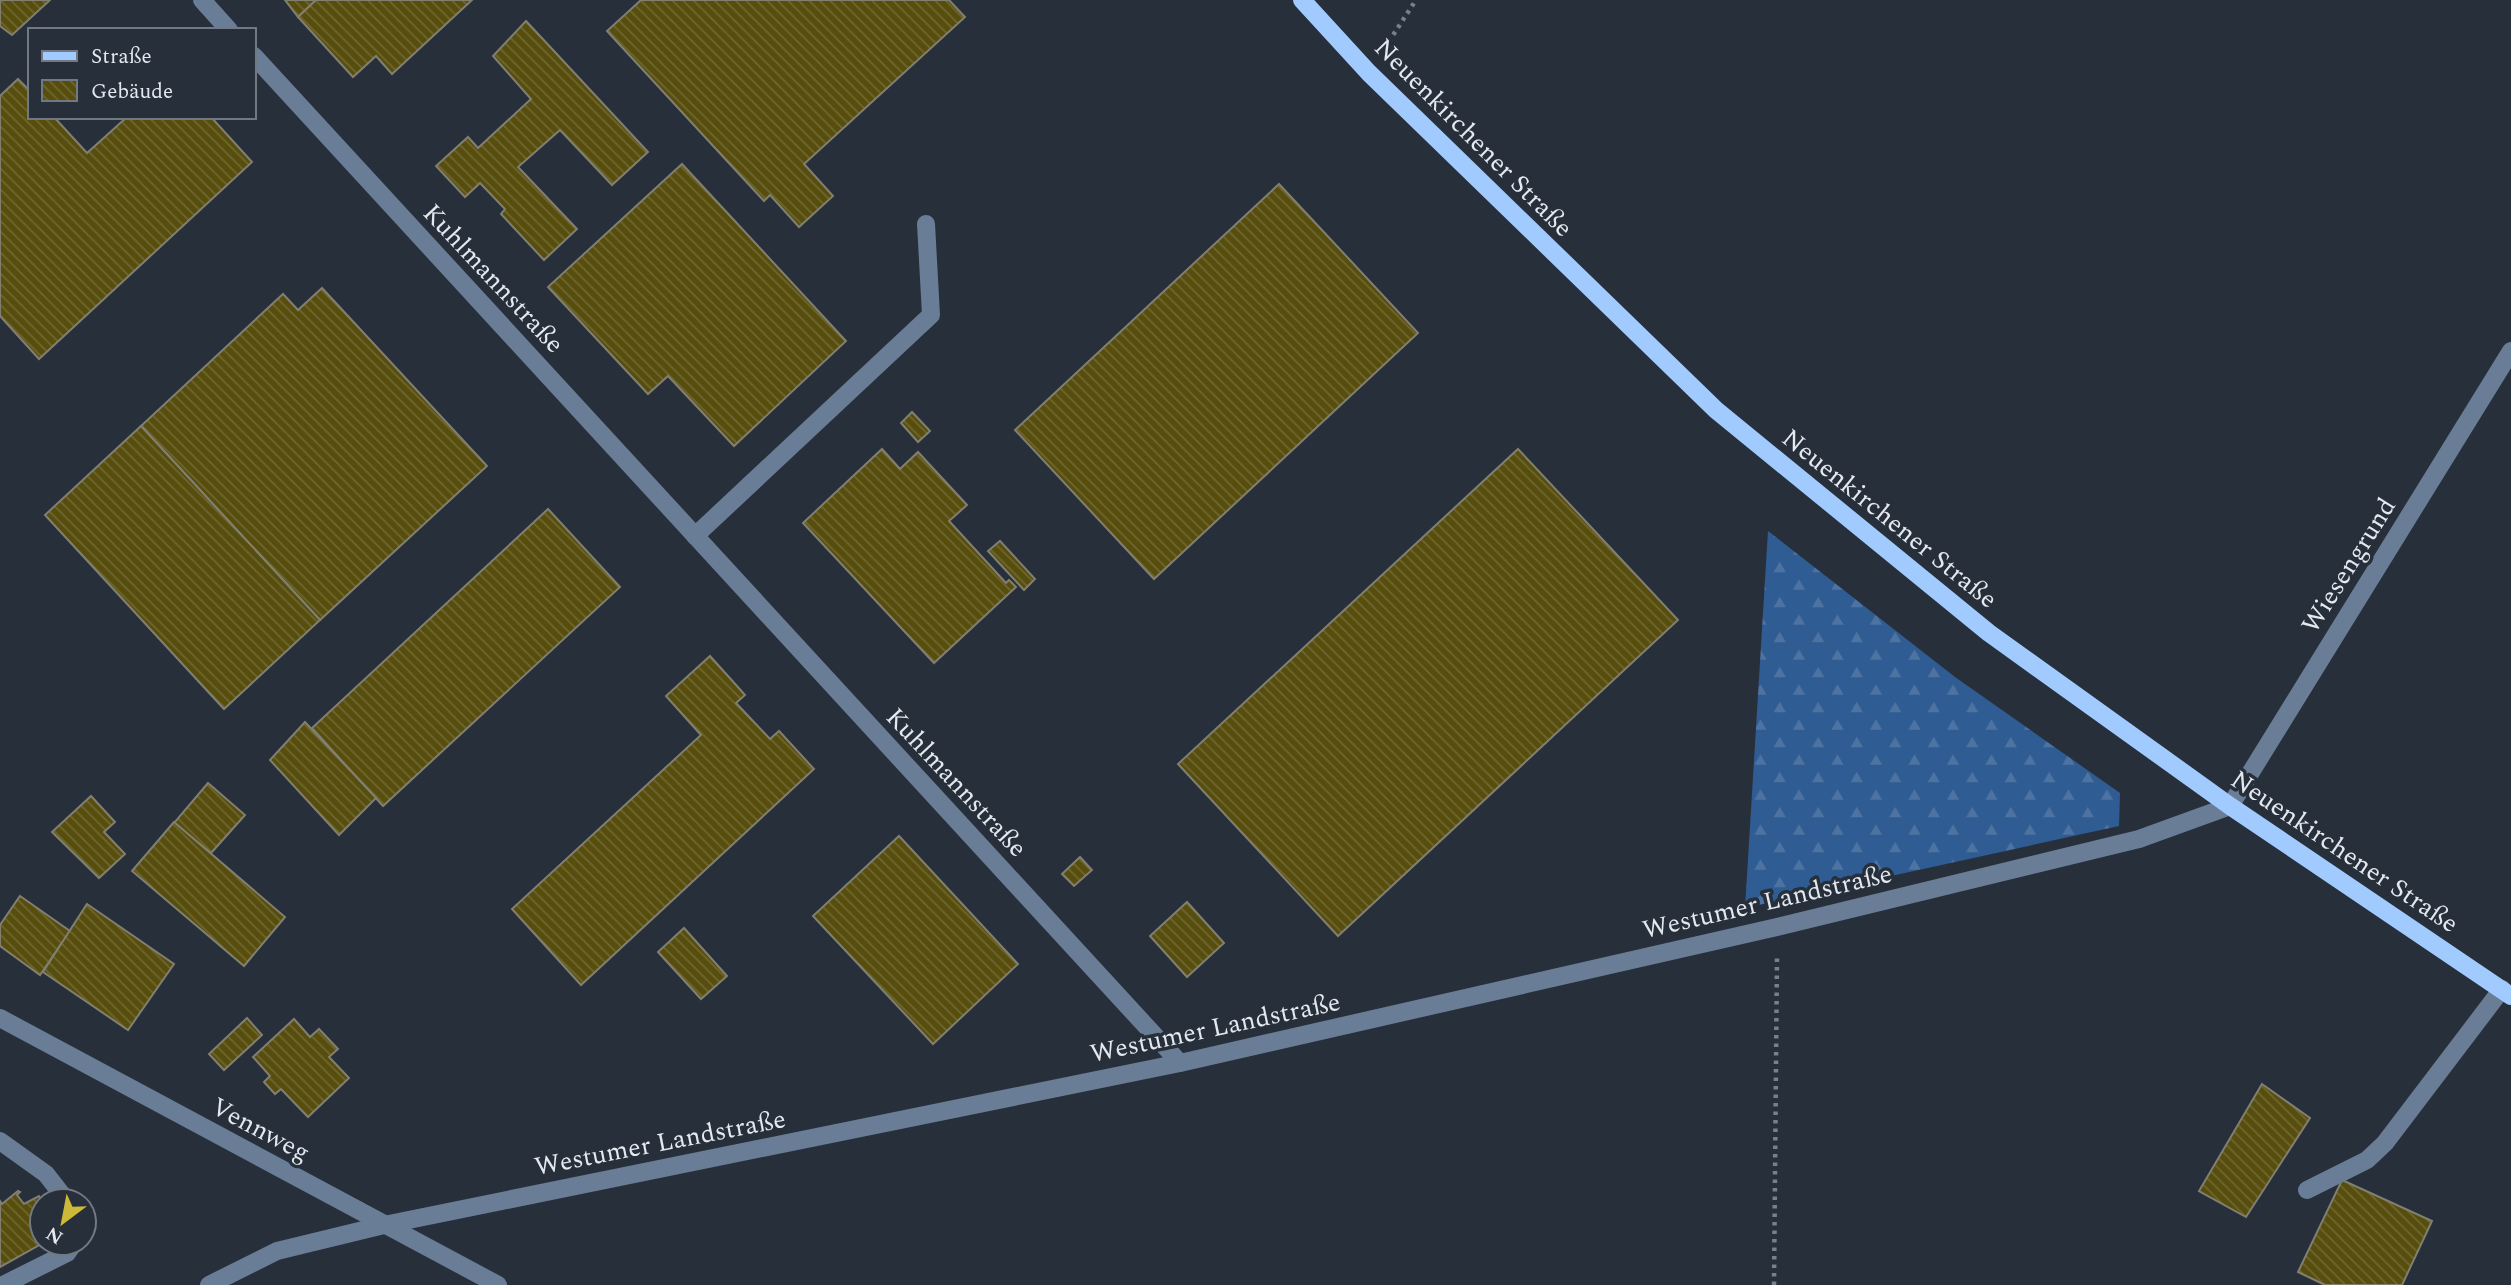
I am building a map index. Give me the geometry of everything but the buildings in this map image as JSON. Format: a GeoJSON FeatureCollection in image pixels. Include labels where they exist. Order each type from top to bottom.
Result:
{"type":"FeatureCollection","features":[{"type":"Feature","properties":{"kind":"main road","name":"Neuenkirchener Straße"},"geometry":{"type":"LineString","coordinates":[[1302,0],[1369,73],[1716,410],[1989,633],[2230,806],[2507,993]]}},
{"type":"Feature","properties":{"kind":"street"},"geometry":{"type":"LineString","coordinates":[[202,0],[227,28]]}},
{"type":"Feature","properties":{"kind":"street","name":"Kuhlmannstraße"},"geometry":{"type":"LineString","coordinates":[[256,59],[1181,1063]]}},
{"type":"Feature","properties":{"kind":"street"},"geometry":{"type":"LineString","coordinates":[[695,536],[931,315],[926,224]]}},
{"type":"Feature","properties":{"kind":"street","name":"Wiesengrund"},"geometry":{"type":"LineString","coordinates":[[2230,806],[2511,351]]}},
{"type":"Feature","properties":{"kind":"street","name":"Westumer Landstraße"},"geometry":{"type":"LineString","coordinates":[[209,1285],[277,1251],[384,1225],[1181,1063],[1777,927],[2139,839],[2230,806]]}},
{"type":"Feature","properties":{"kind":"street"},"geometry":{"type":"LineString","coordinates":[[2307,1190],[2367,1160],[2385,1143],[2507,993]]}},
{"type":"Feature","properties":{"kind":"street","name":"Vennweg"},"geometry":{"type":"LineString","coordinates":[[0,1018],[498,1285]]}},
{"type":"Feature","properties":{"kind":"street"},"geometry":{"type":"LineString","coordinates":[[0,1141],[46,1174],[56,1187]]}},
{"type":"Feature","properties":{"kind":"street"},"geometry":{"type":"LineString","coordinates":[[3,1285],[59,1257]]}},
{"type":"Feature","properties":{"kind":"path"},"geometry":{"type":"LineString","coordinates":[[1369,73],[1416,0]]}},
{"type":"Feature","properties":{"kind":"path"},"geometry":{"type":"LineString","coordinates":[[1774,1285],[1777,927]]}},
{"type":"Feature","properties":{"kind":"green space"},"geometry":{"type":"Polygon","coordinates":[[[1768,531],[1955,677],[2120,793],[2119,826],[1745,908],[1768,531]]]}}]}
